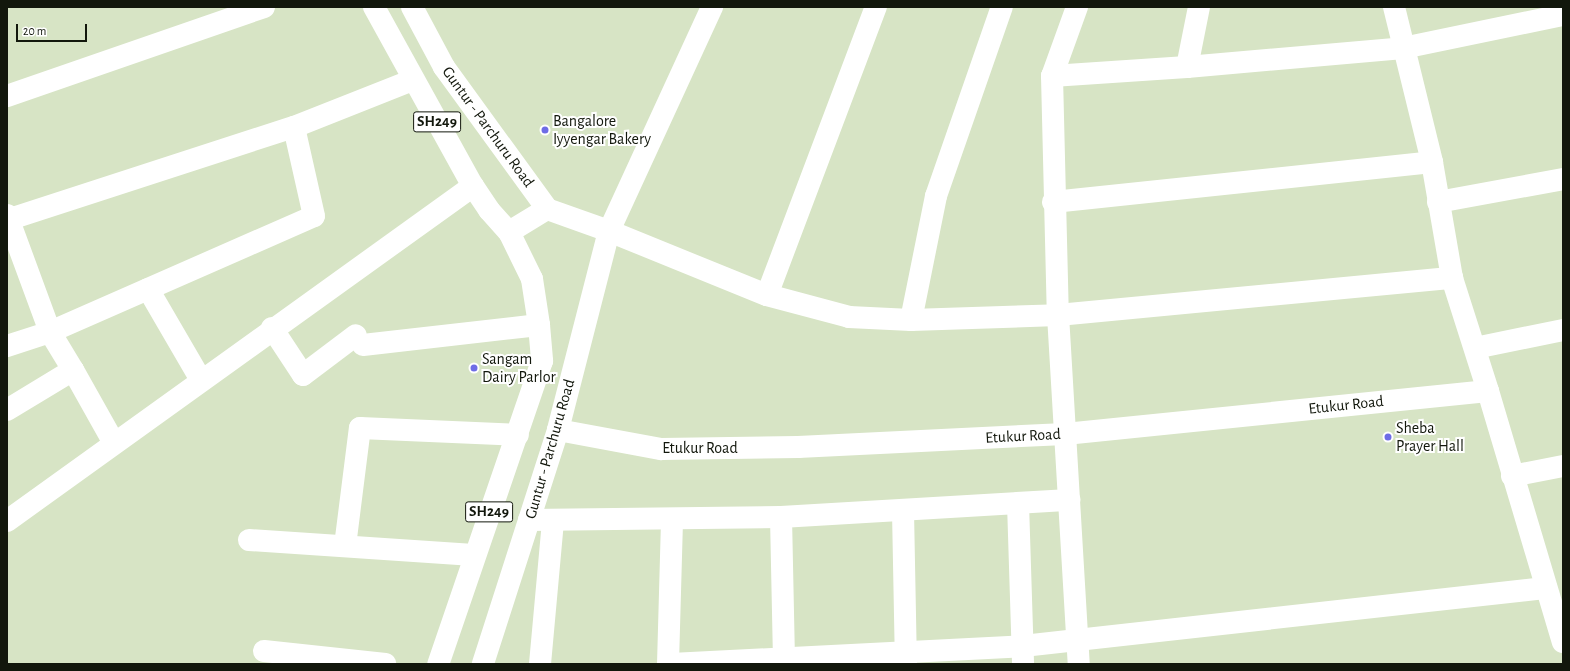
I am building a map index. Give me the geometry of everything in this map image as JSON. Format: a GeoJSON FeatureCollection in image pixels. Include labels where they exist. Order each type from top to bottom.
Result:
{"type":"FeatureCollection","features":[{"type":"Feature","properties":{"kind":"street"},"geometry":{"type":"LineString","coordinates":[[7,96],[264,7]]}},
{"type":"Feature","properties":{"kind":"street","name":"Guntur - Parchuru Road"},"geometry":{"type":"LineString","coordinates":[[374,7],[413,80],[473,186],[489,210],[509,232],[532,279],[542,361],[518,435],[473,555],[438,664]]}},
{"type":"Feature","properties":{"kind":"street","name":"Guntur - Parchuru Road"},"geometry":{"type":"LineString","coordinates":[[412,7],[444,67],[547,208]]}},
{"type":"Feature","properties":{"kind":"street","name":"Guntur - Parchuru Road"},"geometry":{"type":"LineString","coordinates":[[483,664],[558,430],[609,231],[712,7]]}},
{"type":"Feature","properties":{"kind":"street"},"geometry":{"type":"LineString","coordinates":[[767,296],[876,7]]}},
{"type":"Feature","properties":{"kind":"street"},"geometry":{"type":"LineString","coordinates":[[911,320],[936,196],[1002,7]]}},
{"type":"Feature","properties":{"kind":"street"},"geometry":{"type":"LineString","coordinates":[[1077,7],[1052,76],[1053,202],[1058,315],[1079,664]]}},
{"type":"Feature","properties":{"kind":"street"},"geometry":{"type":"LineString","coordinates":[[1187,67],[1199,7]]}},
{"type":"Feature","properties":{"kind":"street"},"geometry":{"type":"LineString","coordinates":[[1394,7],[1432,162],[1452,278],[1488,391],[1545,588],[1560,621],[1563,642]]}},
{"type":"Feature","properties":{"kind":"street"},"geometry":{"type":"LineString","coordinates":[[1052,76],[1187,67],[1403,48],[1563,15]]}},
{"type":"Feature","properties":{"kind":"street"},"geometry":{"type":"LineString","coordinates":[[114,442],[50,332],[8,218],[294,127],[413,80]]}},
{"type":"Feature","properties":{"kind":"street"},"geometry":{"type":"LineString","coordinates":[[7,346],[50,332],[314,216],[294,127]]}},
{"type":"Feature","properties":{"kind":"street"},"geometry":{"type":"LineString","coordinates":[[1053,202],[1432,162]]}},
{"type":"Feature","properties":{"kind":"street"},"geometry":{"type":"LineString","coordinates":[[1438,202],[1563,179]]}},
{"type":"Feature","properties":{"kind":"street"},"geometry":{"type":"LineString","coordinates":[[7,521],[272,328],[473,186]]}},
{"type":"Feature","properties":{"kind":"street"},"geometry":{"type":"LineString","coordinates":[[509,232],[547,208],[609,231],[767,296],[849,317],[911,320],[1058,315],[1452,278]]}},
{"type":"Feature","properties":{"kind":"street"},"geometry":{"type":"LineString","coordinates":[[148,289],[201,380]]}},
{"type":"Feature","properties":{"kind":"street"},"geometry":{"type":"LineString","coordinates":[[272,328],[303,375],[360,340],[538,325]]}},
{"type":"Feature","properties":{"kind":"street"},"geometry":{"type":"LineString","coordinates":[[1475,348],[1563,330]]}},
{"type":"Feature","properties":{"kind":"street"},"geometry":{"type":"LineString","coordinates":[[542,361],[572,375]]}},
{"type":"Feature","properties":{"kind":"street"},"geometry":{"type":"LineString","coordinates":[[7,410],[73,370]]}},
{"type":"Feature","properties":{"kind":"street","name":"Etukur Road"},"geometry":{"type":"LineString","coordinates":[[558,430],[662,449],[798,447],[1065,434],[1488,391]]}},
{"type":"Feature","properties":{"kind":"street"},"geometry":{"type":"LineString","coordinates":[[345,546],[360,428],[518,435]]}},
{"type":"Feature","properties":{"kind":"street"},"geometry":{"type":"LineString","coordinates":[[1512,476],[1563,466]]}},
{"type":"Feature","properties":{"kind":"street"},"geometry":{"type":"LineString","coordinates":[[529,520],[553,522],[781,517],[1069,500]]}},
{"type":"Feature","properties":{"kind":"street"},"geometry":{"type":"LineString","coordinates":[[1018,503],[1023,655]]}},
{"type":"Feature","properties":{"kind":"street"},"geometry":{"type":"LineString","coordinates":[[903,511],[906,658]]}},
{"type":"Feature","properties":{"kind":"street"},"geometry":{"type":"LineString","coordinates":[[781,517],[784,662]]}},
{"type":"Feature","properties":{"kind":"street"},"geometry":{"type":"LineString","coordinates":[[672,519],[670,664],[1023,655],[1078,640],[1545,588]]}},
{"type":"Feature","properties":{"kind":"street"},"geometry":{"type":"LineString","coordinates":[[540,664],[553,522]]}},
{"type":"Feature","properties":{"kind":"street"},"geometry":{"type":"LineString","coordinates":[[249,540],[473,555]]}},
{"type":"Feature","properties":{"kind":"street"},"geometry":{"type":"LineString","coordinates":[[264,651],[385,664]]}},
{"type":"Feature","properties":{"kind":"place","name":"Bangalore Iyyengar Bakery"},"geometry":{"type":"Point","coordinates":[545,130]}},
{"type":"Feature","properties":{"kind":"place","name":"Sangam Dairy Parlor"},"geometry":{"type":"Point","coordinates":[474,368]}},
{"type":"Feature","properties":{"kind":"place","name":"Sheba Prayer Hall"},"geometry":{"type":"Point","coordinates":[1388,437]}}]}
